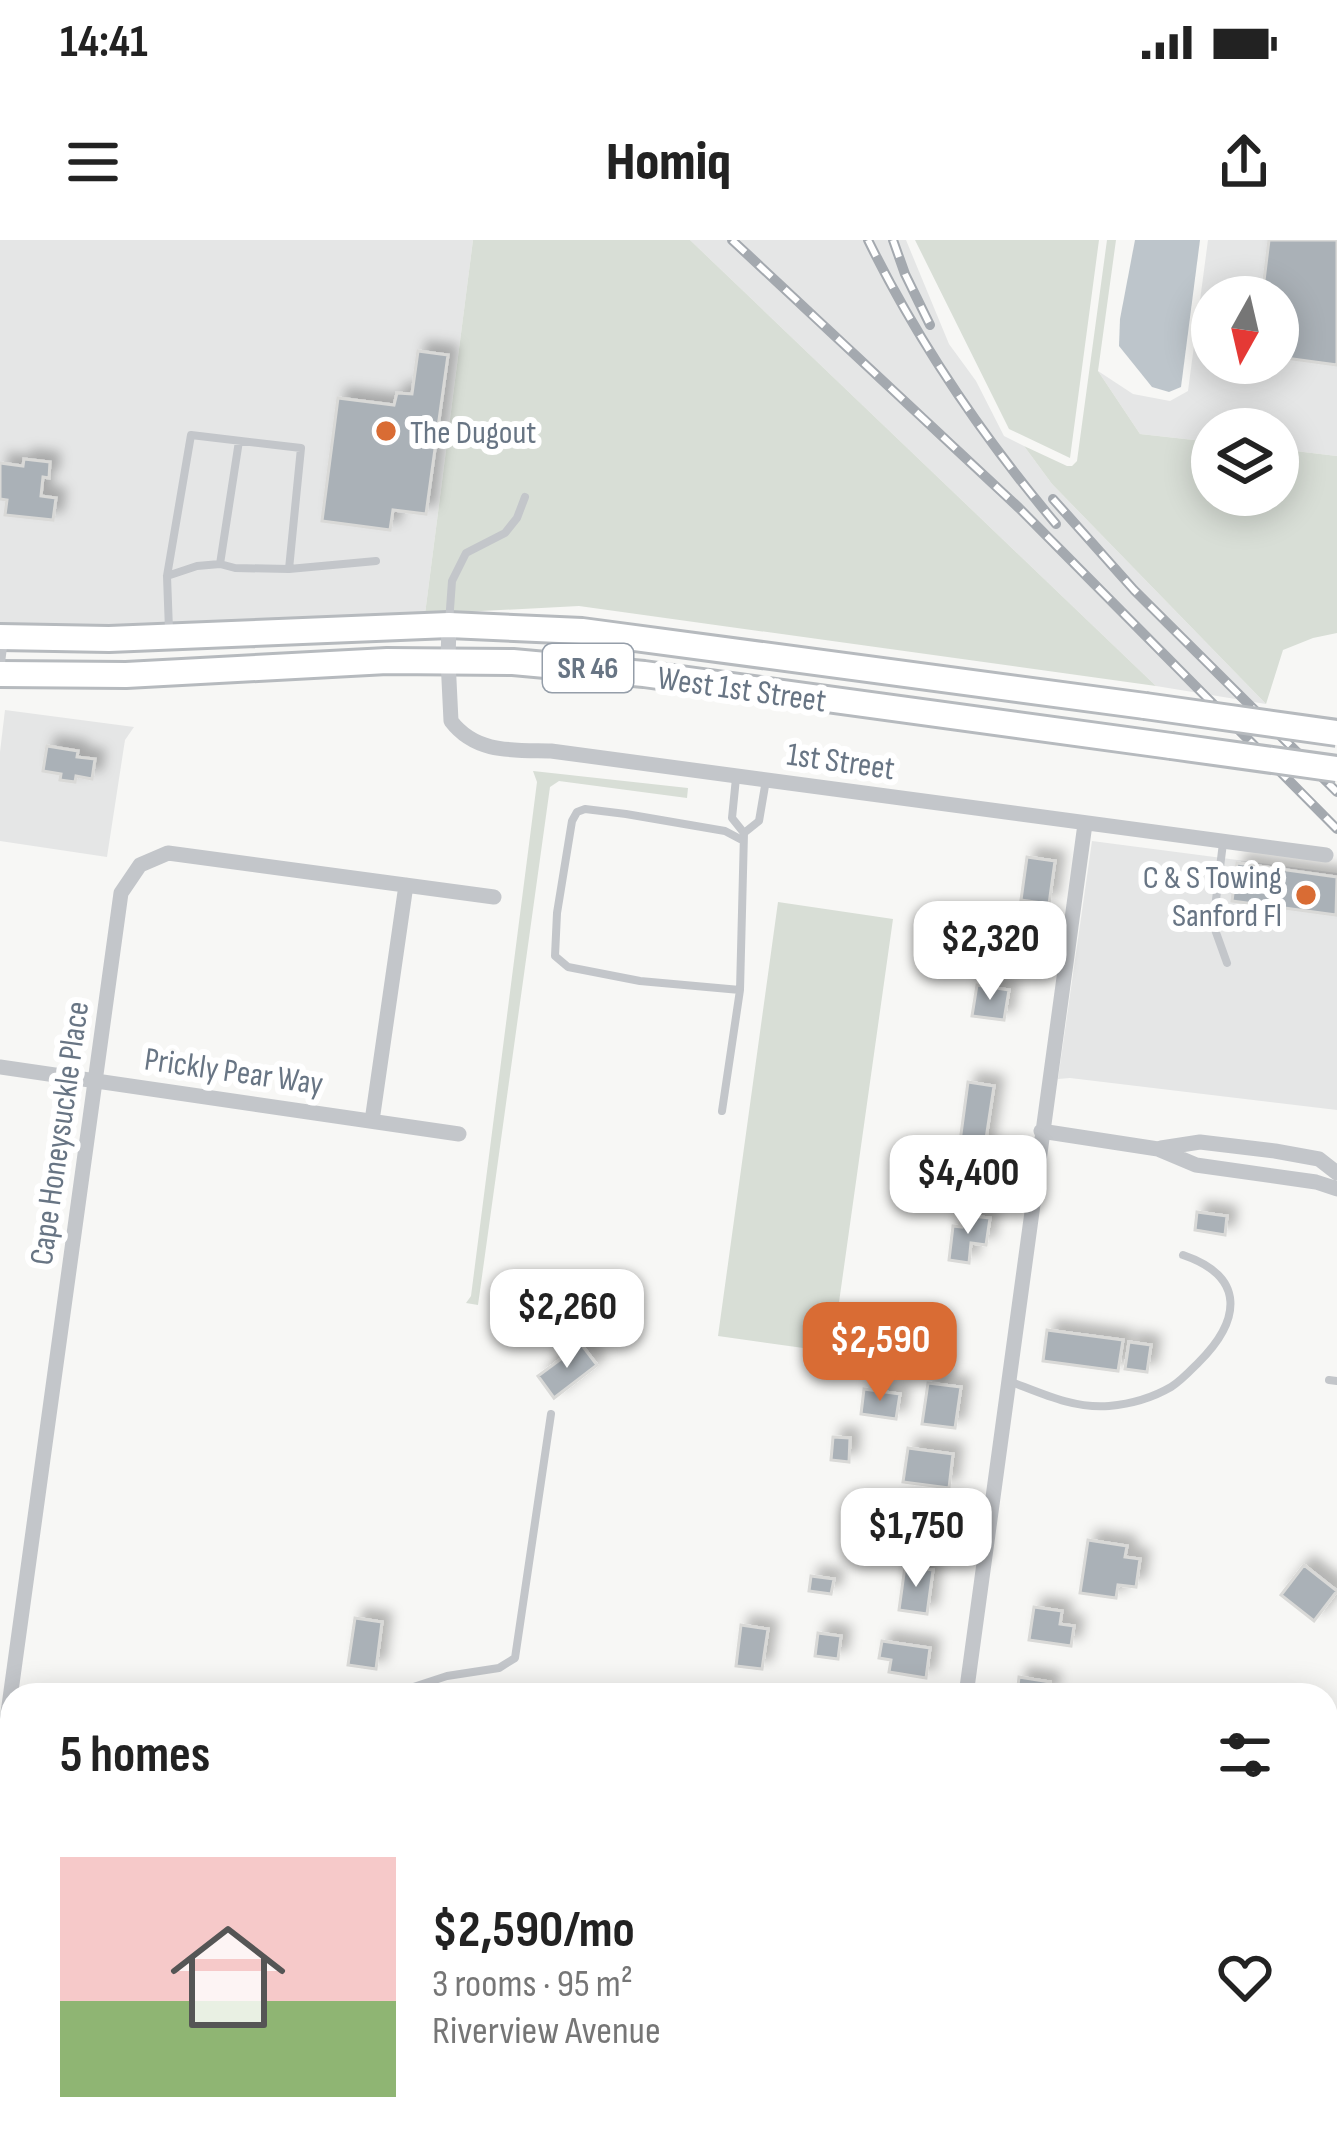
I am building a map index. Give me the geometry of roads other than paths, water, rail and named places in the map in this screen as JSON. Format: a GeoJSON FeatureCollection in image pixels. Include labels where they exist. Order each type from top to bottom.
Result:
{"type":"FeatureCollection","features":[{"type":"Feature","properties":{"kind":"main road","name":"West 1st Street"},"geometry":{"type":"LineString","coordinates":[[2,637],[170,637],[449,625],[582,631],[1337,734]]}},
{"type":"Feature","properties":{"kind":"main road","name":"West 1st Street"},"geometry":{"type":"LineString","coordinates":[[0,674],[126,675],[448,660],[578,667],[1337,769]]}},
{"type":"Feature","properties":{"kind":"street","name":"1st Street"},"geometry":{"type":"LineString","coordinates":[[449,625],[452,721],[476,743],[492,748],[551,751],[1326,855]]}},
{"type":"Feature","properties":{"kind":"street"},"geometry":{"type":"LineString","coordinates":[[968,1683],[1085,824]]}},
{"type":"Feature","properties":{"kind":"street","name":"Cape Honeysuckle Place"},"geometry":{"type":"LineString","coordinates":[[13,1683],[121,893],[140,865],[168,853],[494,898]]}},
{"type":"Feature","properties":{"kind":"street"},"geometry":{"type":"LineString","coordinates":[[372,1121],[406,886]]}},
{"type":"Feature","properties":{"kind":"street","name":"Prickly Pear Way"},"geometry":{"type":"LineString","coordinates":[[0,1067],[459,1134]]}},
{"type":"Feature","properties":{"kind":"street"},"geometry":{"type":"LineString","coordinates":[[1041,1131],[1158,1149],[1196,1165],[1337,1189]]}},
{"type":"Feature","properties":{"kind":"street"},"geometry":{"type":"LineString","coordinates":[[1158,1149],[1200,1142],[1275,1150],[1318,1159],[1337,1173]]}},
{"type":"Feature","properties":{"kind":"street"},"geometry":{"type":"LineString","coordinates":[[1272,1176],[1275,1150]]}},
{"type":"Feature","properties":{"kind":"lane"},"geometry":{"type":"LineString","coordinates":[[170,637],[167,577],[191,436],[302,448],[289,569]]}},
{"type":"Feature","properties":{"kind":"lane"},"geometry":{"type":"LineString","coordinates":[[220,564],[239,441]]}},
{"type":"Feature","properties":{"kind":"lane"},"geometry":{"type":"LineString","coordinates":[[449,625],[452,581],[466,554],[505,533],[525,497]]}},
{"type":"Feature","properties":{"kind":"lane"},"geometry":{"type":"LineString","coordinates":[[167,577],[220,564],[289,569],[376,561]]}},
{"type":"Feature","properties":{"kind":"lane"},"geometry":{"type":"LineString","coordinates":[[0,674],[2,637]]}},
{"type":"Feature","properties":{"kind":"lane"},"geometry":{"type":"LineString","coordinates":[[722,1111],[740,990],[743,836],[732,818],[736,776]]}},
{"type":"Feature","properties":{"kind":"lane"},"geometry":{"type":"LineString","coordinates":[[743,836],[759,821],[766,780]]}},
{"type":"Feature","properties":{"kind":"lane"},"geometry":{"type":"LineString","coordinates":[[740,990],[640,981],[568,967],[554,956],[557,913],[577,812],[585,808],[743,836]]}},
{"type":"Feature","properties":{"kind":"lane"},"geometry":{"type":"LineString","coordinates":[[1223,842],[1213,923],[1227,963]]}},
{"type":"Feature","properties":{"kind":"lane"},"geometry":{"type":"LineString","coordinates":[[1008,1381],[1086,1406],[1138,1402],[1173,1386],[1215,1345],[1232,1309],[1216,1272],[1184,1255]]}},
{"type":"Feature","properties":{"kind":"lane"},"geometry":{"type":"LineString","coordinates":[[426,1683],[500,1668],[515,1658],[551,1414]]}},
{"type":"Feature","properties":{"kind":"railway"},"geometry":{"type":"LineString","coordinates":[[732,240],[1019,508],[1337,829]]}},
{"type":"Feature","properties":{"kind":"railway"},"geometry":{"type":"LineString","coordinates":[[868,240],[953,388],[1056,524]]}},
{"type":"Feature","properties":{"kind":"railway"},"geometry":{"type":"LineString","coordinates":[[893,240],[930,325]]}},
{"type":"Feature","properties":{"kind":"railway"},"geometry":{"type":"LineString","coordinates":[[1053,499],[1134,590],[1337,792]]}},
{"type":"Feature","properties":{"kind":"place","name":"The Dugout"},"geometry":{"type":"Point","coordinates":[386,431]}},
{"type":"Feature","properties":{"kind":"place","name":"C & S Towing Sanford Fl"},"geometry":{"type":"Point","coordinates":[1306,895]}}]}
